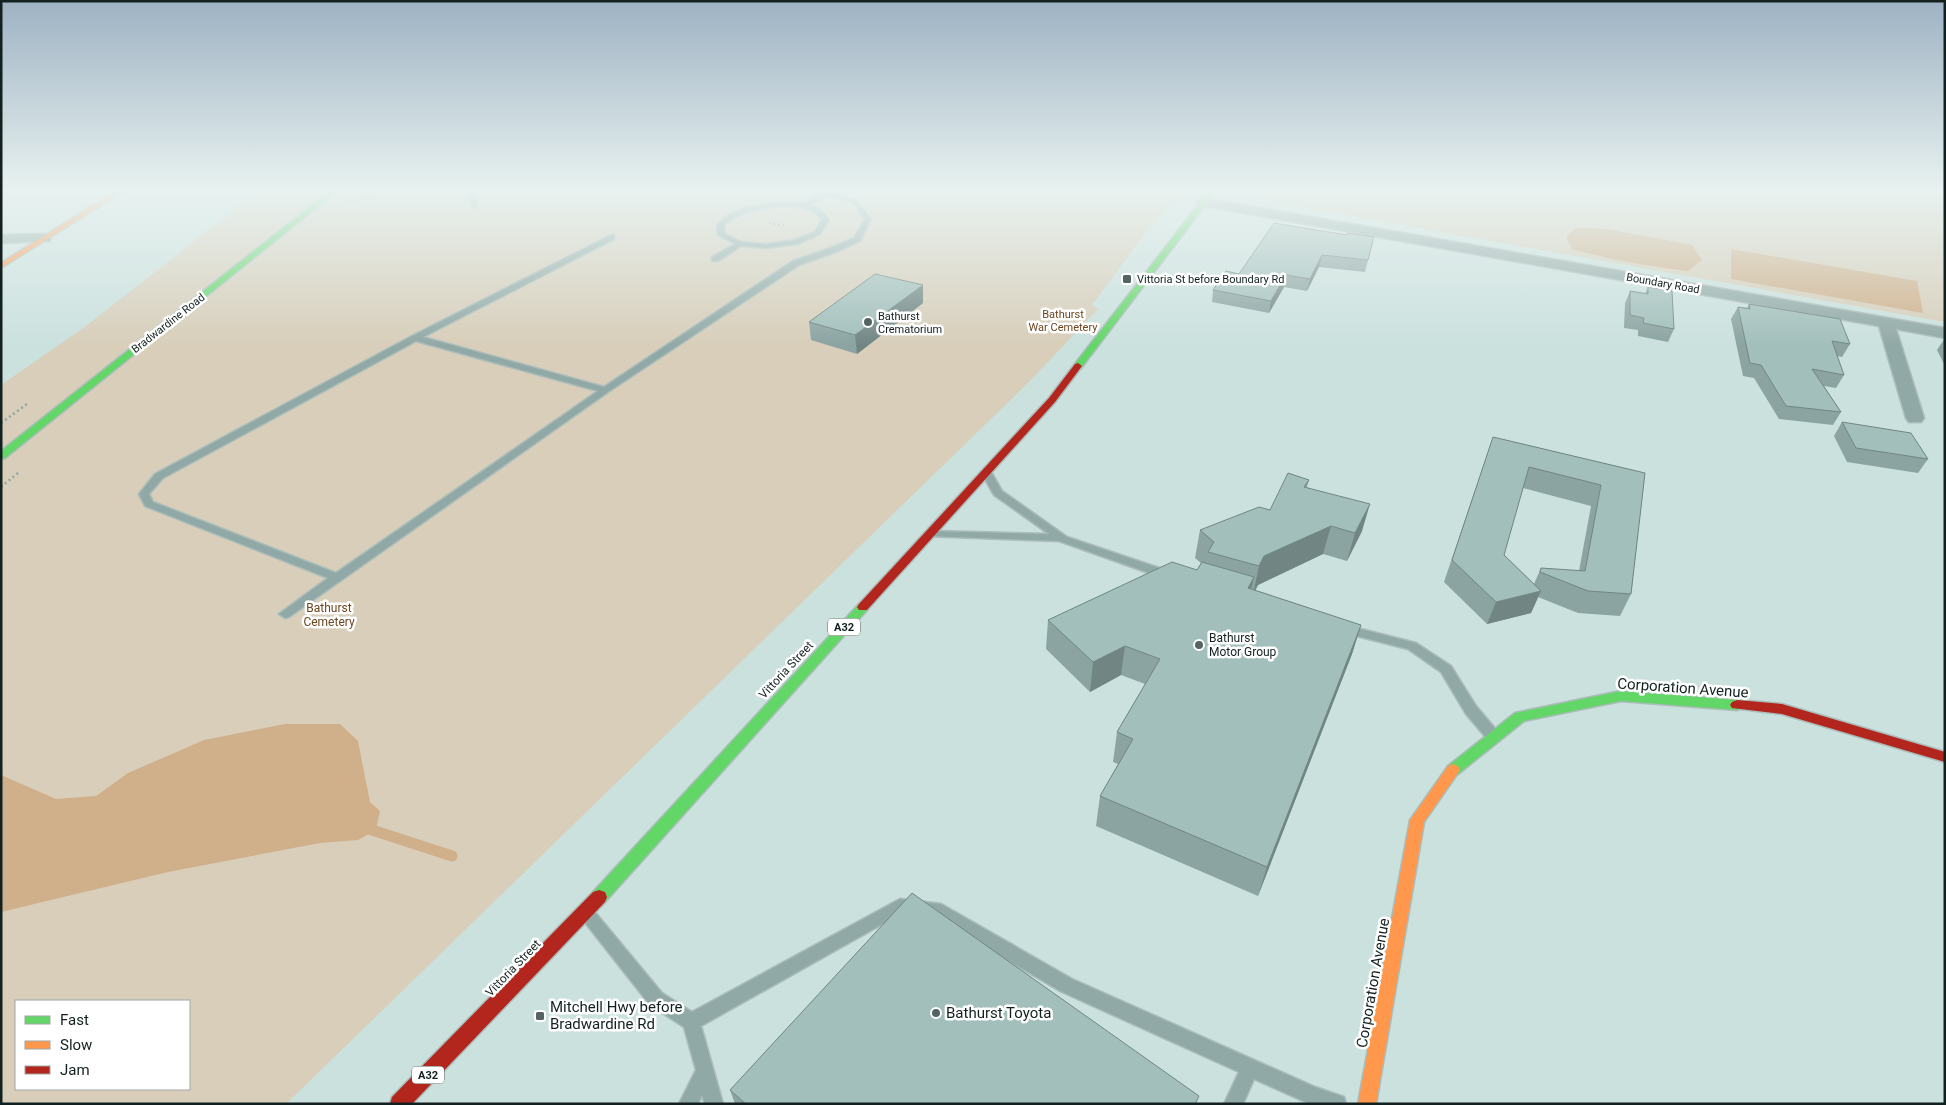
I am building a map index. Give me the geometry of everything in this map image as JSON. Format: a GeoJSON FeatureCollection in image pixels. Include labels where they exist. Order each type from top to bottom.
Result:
{"type":"FeatureCollection","features":[{"type":"Feature","properties":{"kind":"main road"},"geometry":{"type":"LineString","coordinates":[[1,266],[37,243]]}},
{"type":"Feature","properties":{"kind":"main road","name":"Bradwardine Road"},"geometry":{"type":"LineString","coordinates":[[1,456],[269,243]]}},
{"type":"Feature","properties":{"kind":"main road","name":"Vittoria Street"},"geometry":{"type":"LineString","coordinates":[[399,1104],[585,912],[986,472],[1081,365],[1173,243]]}},
{"type":"Feature","properties":{"kind":"main road","name":"Corporation Avenue"},"geometry":{"type":"LineString","coordinates":[[1367,1104],[1417,820],[1457,765],[1520,717],[1621,696],[1782,709],[1945,757]]}},
{"type":"Feature","properties":{"kind":"street","name":"Boundary Road"},"geometry":{"type":"LineString","coordinates":[[1457,243],[1945,333]]}},
{"type":"Feature","properties":{"kind":"street"},"geometry":{"type":"LineString","coordinates":[[1886,323],[1915,418]]}},
{"type":"Feature","properties":{"kind":"lane"},"geometry":{"type":"LineString","coordinates":[[335,577],[148,504],[144,494],[159,476],[415,338],[602,243]]}},
{"type":"Feature","properties":{"kind":"lane"},"geometry":{"type":"LineString","coordinates":[[737,243],[766,246],[786,243]]}},
{"type":"Feature","properties":{"kind":"lane"},"geometry":{"type":"LineString","coordinates":[[285,614],[335,577],[605,390],[796,263],[849,243]]}},
{"type":"Feature","properties":{"kind":"lane"},"geometry":{"type":"LineString","coordinates":[[715,259],[740,244]]}},
{"type":"Feature","properties":{"kind":"lane"},"geometry":{"type":"LineString","coordinates":[[415,338],[605,390]]}},
{"type":"Feature","properties":{"kind":"lane"},"geometry":{"type":"LineString","coordinates":[[986,472],[998,493],[1063,538],[1181,580]]}},
{"type":"Feature","properties":{"kind":"lane"},"geometry":{"type":"LineString","coordinates":[[930,534],[1063,538]]}},
{"type":"Feature","properties":{"kind":"lane"},"geometry":{"type":"LineString","coordinates":[[1330,624],[1412,646],[1446,670],[1471,710],[1494,737]]}},
{"type":"Feature","properties":{"kind":"lane"},"geometry":{"type":"LineString","coordinates":[[691,1022],[900,906],[935,909],[1066,985],[1337,1104]]}},
{"type":"Feature","properties":{"kind":"lane"},"geometry":{"type":"LineString","coordinates":[[585,912],[656,999],[691,1022],[714,1104]]}},
{"type":"Feature","properties":{"kind":"lane"},"geometry":{"type":"LineString","coordinates":[[1233,1104],[1250,1067]]}},
{"type":"Feature","properties":{"kind":"lane"},"geometry":{"type":"LineString","coordinates":[[688,1104],[705,1071]]}},
{"type":"Feature","properties":{"kind":"green space","name":"Bathurst Cemetery"},"geometry":{"type":"Polygon","coordinates":[[[193,243],[1138,243],[1092,305],[1098,309],[1031,380],[286,1104],[1,1104],[1,385],[82,329],[193,243]]]}},
{"type":"Feature","properties":{"kind":"green space"},"geometry":{"type":"Polygon","coordinates":[[[1500,243],[1945,243],[1945,322],[1500,243]]]}},
{"type":"Feature","properties":{"kind":"shaded area"},"geometry":{"type":"Polygon","coordinates":[[[1569,243],[1679,243],[1692,245],[1702,260],[1688,271],[1630,262],[1572,249],[1569,243]]]}},
{"type":"Feature","properties":{"kind":"shaded area"},"geometry":{"type":"Polygon","coordinates":[[[1731,249],[1917,281],[1923,313],[1731,279],[1731,249]]]}},
{"type":"Feature","properties":{"kind":"shaded area"},"geometry":{"type":"Polygon","coordinates":[[[285,724],[340,724],[358,741],[370,802],[380,811],[376,830],[358,840],[320,843],[168,872],[1,912],[1,775],[56,799],[96,796],[128,773],[204,740],[285,724]]]}},
{"type":"Feature","properties":{"kind":"building"},"geometry":{"type":"Polygon","coordinates":[[[1261,243],[1373,243],[1368,260],[1322,255],[1310,279],[1286,275],[1271,301],[1213,290],[1226,271],[1239,274],[1261,243]]]}},
{"type":"Feature","properties":{"kind":"building"},"geometry":{"type":"Polygon","coordinates":[[[875,274],[923,285],[855,335],[809,322],[875,274]]]}},
{"type":"Feature","properties":{"kind":"building"},"geometry":{"type":"Polygon","coordinates":[[[1648,287],[1672,291],[1674,329],[1643,323],[1644,318],[1630,315],[1630,291],[1648,294],[1648,287]]]}},
{"type":"Feature","properties":{"kind":"building"},"geometry":{"type":"Polygon","coordinates":[[[1749,304],[1840,319],[1850,344],[1832,341],[1844,375],[1812,369],[1841,412],[1786,406],[1761,365],[1750,363],[1738,307],[1750,309],[1749,304]]]}},
{"type":"Feature","properties":{"kind":"building"},"geometry":{"type":"Polygon","coordinates":[[[1842,422],[1911,433],[1928,459],[1856,448],[1842,422]]]}},
{"type":"Feature","properties":{"kind":"building"},"geometry":{"type":"Polygon","coordinates":[[[1493,437],[1645,473],[1631,594],[1588,591],[1540,572],[1541,568],[1585,571],[1601,485],[1529,467],[1504,555],[1541,591],[1496,602],[1452,560],[1493,437]]]}},
{"type":"Feature","properties":{"kind":"building"},"geometry":{"type":"Polygon","coordinates":[[[1288,473],[1309,480],[1304,487],[1370,504],[1355,533],[1331,526],[1264,556],[1259,566],[1208,552],[1214,542],[1200,530],[1259,507],[1270,510],[1288,473]]]}},
{"type":"Feature","properties":{"kind":"building"},"geometry":{"type":"Polygon","coordinates":[[[1172,562],[1197,570],[1202,562],[1254,577],[1248,588],[1361,625],[1267,867],[1100,796],[1133,739],[1117,732],[1160,659],[1125,646],[1093,662],[1048,620],[1172,562]]]}},
{"type":"Feature","properties":{"kind":"building","name":"Bathurst Toyota"},"geometry":{"type":"Polygon","coordinates":[[[912,893],[1199,1096],[1195,1104],[746,1104],[730,1090],[912,893]]]}},
{"type":"Feature","properties":{"kind":"waterway"},"geometry":{"type":"LineString","coordinates":[[366,828],[452,856]]}},
{"type":"Feature","properties":{"kind":"traffic: fast"},"geometry":{"type":"LineString","coordinates":[[1,456],[269,243]]}},
{"type":"Feature","properties":{"kind":"traffic: fast"},"geometry":{"type":"LineString","coordinates":[[1078,366],[1173,243]]}},
{"type":"Feature","properties":{"kind":"traffic: fast"},"geometry":{"type":"LineString","coordinates":[[599,897],[863,607]]}},
{"type":"Feature","properties":{"kind":"traffic: fast"},"geometry":{"type":"LineString","coordinates":[[1453,770],[1520,717],[1621,696],[1737,705]]}},
{"type":"Feature","properties":{"kind":"traffic: slow"},"geometry":{"type":"LineString","coordinates":[[1,266],[38,243]]}},
{"type":"Feature","properties":{"kind":"traffic: slow"},"geometry":{"type":"LineString","coordinates":[[1367,1104],[1417,820],[1453,770]]}},
{"type":"Feature","properties":{"kind":"traffic: jam"},"geometry":{"type":"LineString","coordinates":[[863,607],[1052,400],[1078,366]]}},
{"type":"Feature","properties":{"kind":"traffic: jam"},"geometry":{"type":"LineString","coordinates":[[1737,705],[1782,709],[1945,757]]}},
{"type":"Feature","properties":{"kind":"traffic: jam"},"geometry":{"type":"LineString","coordinates":[[399,1104],[599,897]]}},
{"type":"Feature","properties":{"kind":"place","name":"Vittoria St before Boundary Rd"},"geometry":{"type":"Point","coordinates":[1127,279]}},
{"type":"Feature","properties":{"kind":"place","name":"Bathurst Crematorium"},"geometry":{"type":"Point","coordinates":[868,322]}},
{"type":"Feature","properties":{"kind":"place","name":"Bathurst Motor Group"},"geometry":{"type":"Point","coordinates":[1199,645]}},
{"type":"Feature","properties":{"kind":"place","name":"Bathurst Toyota"},"geometry":{"type":"Point","coordinates":[936,1013]}},
{"type":"Feature","properties":{"kind":"place","name":"Mitchell Hwy before Bradwardine Rd"},"geometry":{"type":"Point","coordinates":[540,1016]}},
{"type":"Feature","properties":{"kind":"park label","name":"Bathurst War Cemetery"},"geometry":{"type":"Point","coordinates":[1063,320]}}]}
